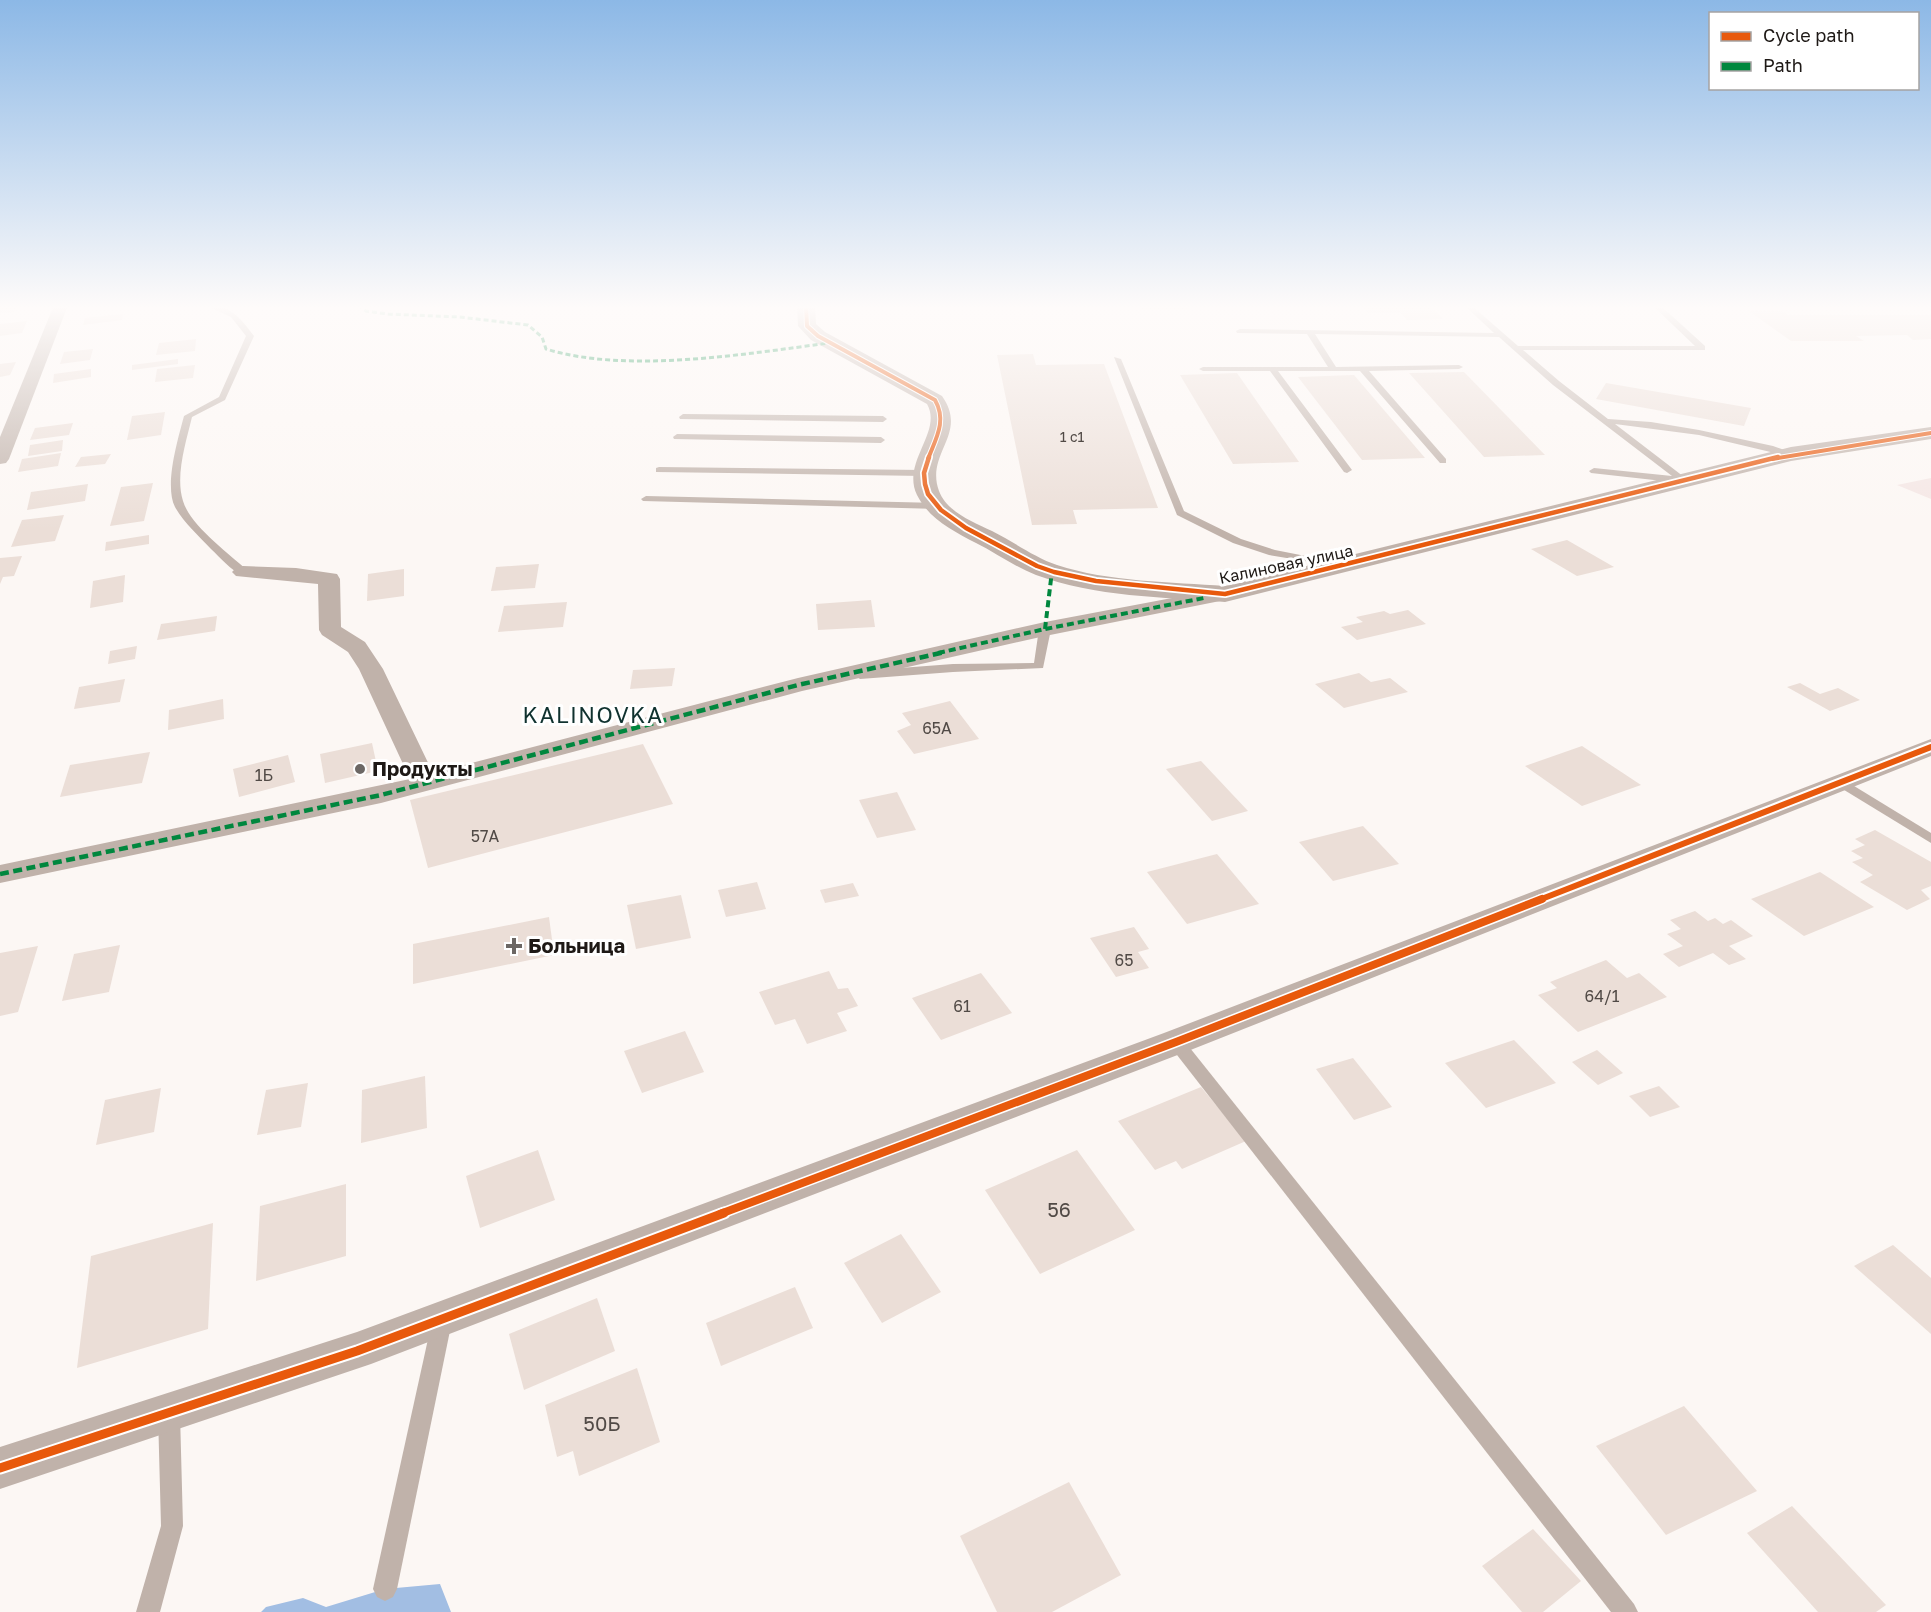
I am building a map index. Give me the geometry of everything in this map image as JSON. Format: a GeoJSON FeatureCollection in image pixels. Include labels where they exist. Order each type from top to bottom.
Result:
{"type":"FeatureCollection","features":[{"type":"Feature","properties":{"kind":"street"},"geometry":{"type":"LineString","coordinates":[[0,459],[31,380]]}},
{"type":"Feature","properties":{"kind":"street"},"geometry":{"type":"LineString","coordinates":[[899,380],[935,400],[942,407],[944,418],[927,458],[924,473]]}},
{"type":"Feature","properties":{"kind":"street","name":"Калиновая улица"},"geometry":{"type":"LineString","coordinates":[[924,473],[925,486],[952,521],[1052,571],[1133,586],[1225,594],[1791,454],[1931,433]]}},
{"type":"Feature","properties":{"kind":"street"},"geometry":{"type":"LineString","coordinates":[[243,572],[296,574],[329,579],[330,630],[357,647],[371,669],[425,783]]}},
{"type":"Feature","properties":{"kind":"street"},"geometry":{"type":"LineString","coordinates":[[0,874],[381,795],[828,678],[1044,629],[1225,594]]}},
{"type":"Feature","properties":{"kind":"street"},"geometry":{"type":"LineString","coordinates":[[0,1468],[357,1351],[443,1319],[1176,1042],[1931,747]]}},
{"type":"Feature","properties":{"kind":"lane"},"geometry":{"type":"LineString","coordinates":[[230,380],[222,398],[188,416],[179,454],[177,500],[182,510],[212,544],[243,572]]}},
{"type":"Feature","properties":{"kind":"lane"},"geometry":{"type":"LineString","coordinates":[[1126,380],[1180,513],[1237,541],[1273,554],[1342,566]]}},
{"type":"Feature","properties":{"kind":"lane"},"geometry":{"type":"LineString","coordinates":[[1280,380],[1347,470]]}},
{"type":"Feature","properties":{"kind":"lane"},"geometry":{"type":"LineString","coordinates":[[1373,380],[1443,461]]}},
{"type":"Feature","properties":{"kind":"lane"},"geometry":{"type":"LineString","coordinates":[[1556,380],[1683,480]]}},
{"type":"Feature","properties":{"kind":"lane"},"geometry":{"type":"LineString","coordinates":[[683,417],[883,419]]}},
{"type":"Feature","properties":{"kind":"lane"},"geometry":{"type":"LineString","coordinates":[[1606,420],[1632,421],[1757,445],[1791,454]]}},
{"type":"Feature","properties":{"kind":"lane"},"geometry":{"type":"LineString","coordinates":[[677,437],[881,440]]}},
{"type":"Feature","properties":{"kind":"lane"},"geometry":{"type":"LineString","coordinates":[[659,470],[924,473]]}},
{"type":"Feature","properties":{"kind":"lane"},"geometry":{"type":"LineString","coordinates":[[1594,471],[1683,480]]}},
{"type":"Feature","properties":{"kind":"lane"},"geometry":{"type":"LineString","coordinates":[[646,499],[939,506]]}},
{"type":"Feature","properties":{"kind":"lane"},"geometry":{"type":"LineString","coordinates":[[828,678],[953,668],[1039,666],[1044,629]]}},
{"type":"Feature","properties":{"kind":"lane"},"geometry":{"type":"LineString","coordinates":[[1841,782],[1931,839]]}},
{"type":"Feature","properties":{"kind":"lane"},"geometry":{"type":"LineString","coordinates":[[1176,1042],[1626,1612]]}},
{"type":"Feature","properties":{"kind":"lane"},"geometry":{"type":"LineString","coordinates":[[385,1589],[443,1319]]}},
{"type":"Feature","properties":{"kind":"lane"},"geometry":{"type":"LineString","coordinates":[[148,1612],[172,1526],[169,1412]]}},
{"type":"Feature","properties":{"kind":"shaded area"},"geometry":{"type":"Polygon","coordinates":[[[1931,478],[1931,499],[1897,485],[1931,478]]]}},
{"type":"Feature","properties":{"kind":"water"},"geometry":{"type":"Polygon","coordinates":[[[440,1584],[451,1612],[261,1612],[266,1607],[303,1598],[326,1607],[385,1589],[440,1584]]]}},
{"type":"Feature","properties":{"kind":"building"},"geometry":{"type":"Polygon","coordinates":[[[53,380],[71,380],[53,383],[53,380]]]}},
{"type":"Feature","properties":{"kind":"building"},"geometry":{"type":"Polygon","coordinates":[[[1002,380],[1110,380],[1158,508],[1073,510],[1077,524],[1032,525],[1002,380]]]}},
{"type":"Feature","properties":{"kind":"building"},"geometry":{"type":"Polygon","coordinates":[[[1183,380],[1242,380],[1299,462],[1233,464],[1183,380]]]}},
{"type":"Feature","properties":{"kind":"building"},"geometry":{"type":"Polygon","coordinates":[[[1300,380],[1358,380],[1425,458],[1362,460],[1300,380]]]}},
{"type":"Feature","properties":{"kind":"building"},"geometry":{"type":"Polygon","coordinates":[[[1415,380],[1472,380],[1545,455],[1484,457],[1415,380]]]}},
{"type":"Feature","properties":{"kind":"building"},"geometry":{"type":"Polygon","coordinates":[[[1606,383],[1751,408],[1744,426],[1596,399],[1606,383]]]}},
{"type":"Feature","properties":{"kind":"building"},"geometry":{"type":"Polygon","coordinates":[[[165,412],[161,435],[127,440],[132,416],[165,412]]]}},
{"type":"Feature","properties":{"kind":"building"},"geometry":{"type":"Polygon","coordinates":[[[73,423],[69,435],[30,440],[35,428],[73,423]]]}},
{"type":"Feature","properties":{"kind":"building"},"geometry":{"type":"Polygon","coordinates":[[[63,440],[62,451],[28,456],[30,445],[63,440]]]}},
{"type":"Feature","properties":{"kind":"building"},"geometry":{"type":"Polygon","coordinates":[[[61,453],[58,466],[18,472],[22,459],[61,453]]]}},
{"type":"Feature","properties":{"kind":"building"},"geometry":{"type":"Polygon","coordinates":[[[111,454],[105,464],[75,467],[81,457],[111,454]]]}},
{"type":"Feature","properties":{"kind":"building"},"geometry":{"type":"Polygon","coordinates":[[[153,483],[144,521],[110,526],[121,487],[153,483]]]}},
{"type":"Feature","properties":{"kind":"building"},"geometry":{"type":"Polygon","coordinates":[[[88,484],[85,501],[27,510],[31,492],[88,484]]]}},
{"type":"Feature","properties":{"kind":"building"},"geometry":{"type":"Polygon","coordinates":[[[64,515],[55,541],[11,547],[22,520],[64,515]]]}},
{"type":"Feature","properties":{"kind":"building"},"geometry":{"type":"Polygon","coordinates":[[[149,535],[149,544],[105,551],[106,542],[149,535]]]}},
{"type":"Feature","properties":{"kind":"building"},"geometry":{"type":"Polygon","coordinates":[[[1567,540],[1614,567],[1577,576],[1531,549],[1567,540]]]}},
{"type":"Feature","properties":{"kind":"building"},"geometry":{"type":"Polygon","coordinates":[[[22,556],[14,576],[3,577],[0,584],[0,558],[22,556]]]}},
{"type":"Feature","properties":{"kind":"building"},"geometry":{"type":"Polygon","coordinates":[[[539,564],[535,588],[491,591],[496,567],[539,564]]]}},
{"type":"Feature","properties":{"kind":"building"},"geometry":{"type":"Polygon","coordinates":[[[404,569],[404,596],[367,601],[368,574],[404,569]]]}},
{"type":"Feature","properties":{"kind":"building"},"geometry":{"type":"Polygon","coordinates":[[[125,575],[123,602],[90,608],[93,581],[125,575]]]}},
{"type":"Feature","properties":{"kind":"building"},"geometry":{"type":"Polygon","coordinates":[[[871,600],[875,627],[818,630],[816,604],[871,600]]]}},
{"type":"Feature","properties":{"kind":"building"},"geometry":{"type":"Polygon","coordinates":[[[567,602],[563,627],[498,632],[504,606],[567,602]]]}},
{"type":"Feature","properties":{"kind":"building"},"geometry":{"type":"Polygon","coordinates":[[[1408,610],[1426,624],[1357,640],[1341,627],[1363,622],[1356,617],[1384,611],[1390,614],[1408,610]]]}},
{"type":"Feature","properties":{"kind":"building"},"geometry":{"type":"Polygon","coordinates":[[[217,616],[215,631],[157,640],[161,624],[217,616]]]}},
{"type":"Feature","properties":{"kind":"building"},"geometry":{"type":"Polygon","coordinates":[[[137,646],[135,659],[108,664],[110,651],[137,646]]]}},
{"type":"Feature","properties":{"kind":"building"},"geometry":{"type":"Polygon","coordinates":[[[675,668],[672,686],[630,689],[633,670],[675,668]]]}},
{"type":"Feature","properties":{"kind":"building"},"geometry":{"type":"Polygon","coordinates":[[[1359,673],[1371,682],[1390,678],[1408,692],[1344,708],[1315,684],[1359,673]]]}},
{"type":"Feature","properties":{"kind":"building"},"geometry":{"type":"Polygon","coordinates":[[[125,679],[120,702],[74,709],[79,687],[125,679]]]}},
{"type":"Feature","properties":{"kind":"building"},"geometry":{"type":"Polygon","coordinates":[[[1800,683],[1820,694],[1838,688],[1860,700],[1830,711],[1787,687],[1800,683]]]}},
{"type":"Feature","properties":{"kind":"building"},"geometry":{"type":"Polygon","coordinates":[[[223,699],[224,719],[168,730],[169,710],[223,699]]]}},
{"type":"Feature","properties":{"kind":"building"},"geometry":{"type":"Polygon","coordinates":[[[950,701],[979,739],[914,754],[897,731],[911,725],[902,713],[950,701]]]}},
{"type":"Feature","properties":{"kind":"building"},"geometry":{"type":"Polygon","coordinates":[[[372,743],[378,771],[325,783],[320,754],[372,743]]]}},
{"type":"Feature","properties":{"kind":"building"},"geometry":{"type":"Polygon","coordinates":[[[643,744],[673,804],[428,868],[410,800],[643,744]]]}},
{"type":"Feature","properties":{"kind":"building"},"geometry":{"type":"Polygon","coordinates":[[[1582,746],[1641,785],[1582,806],[1525,766],[1582,746]]]}},
{"type":"Feature","properties":{"kind":"building"},"geometry":{"type":"Polygon","coordinates":[[[150,752],[142,783],[60,797],[70,765],[150,752]]]}},
{"type":"Feature","properties":{"kind":"building"},"geometry":{"type":"Polygon","coordinates":[[[288,755],[295,782],[239,797],[233,769],[288,755]]]}},
{"type":"Feature","properties":{"kind":"building"},"geometry":{"type":"Polygon","coordinates":[[[1201,761],[1248,811],[1212,821],[1166,769],[1201,761]]]}},
{"type":"Feature","properties":{"kind":"building"},"geometry":{"type":"Polygon","coordinates":[[[897,792],[916,830],[877,838],[859,800],[897,792]]]}},
{"type":"Feature","properties":{"kind":"building"},"geometry":{"type":"Polygon","coordinates":[[[1363,826],[1399,864],[1333,881],[1299,842],[1363,826]]]}},
{"type":"Feature","properties":{"kind":"building"},"geometry":{"type":"Polygon","coordinates":[[[1875,830],[1931,862],[1931,886],[1921,890],[1930,899],[1907,910],[1860,882],[1873,875],[1852,862],[1863,858],[1851,851],[1865,845],[1855,839],[1875,830]]]}},
{"type":"Feature","properties":{"kind":"building"},"geometry":{"type":"Polygon","coordinates":[[[1217,854],[1259,904],[1187,924],[1147,872],[1217,854]]]}},
{"type":"Feature","properties":{"kind":"building"},"geometry":{"type":"Polygon","coordinates":[[[1820,872],[1874,907],[1804,936],[1751,899],[1820,872]]]}},
{"type":"Feature","properties":{"kind":"building"},"geometry":{"type":"Polygon","coordinates":[[[757,882],[766,909],[726,917],[718,890],[757,882]]]}},
{"type":"Feature","properties":{"kind":"building"},"geometry":{"type":"Polygon","coordinates":[[[853,883],[859,896],[825,903],[820,890],[853,883]]]}},
{"type":"Feature","properties":{"kind":"building"},"geometry":{"type":"Polygon","coordinates":[[[681,895],[691,938],[636,949],[627,905],[681,895]]]}},
{"type":"Feature","properties":{"kind":"building"},"geometry":{"type":"Polygon","coordinates":[[[1695,911],[1708,921],[1715,918],[1723,924],[1731,920],[1753,936],[1729,946],[1746,959],[1729,965],[1713,953],[1679,967],[1663,954],[1683,946],[1667,934],[1681,929],[1670,920],[1695,911]]]}},
{"type":"Feature","properties":{"kind":"building","name":"Больница"},"geometry":{"type":"Polygon","coordinates":[[[549,917],[554,955],[413,984],[413,944],[549,917]]]}},
{"type":"Feature","properties":{"kind":"building"},"geometry":{"type":"Polygon","coordinates":[[[1134,927],[1149,949],[1138,952],[1149,968],[1116,977],[1090,938],[1134,927]]]}},
{"type":"Feature","properties":{"kind":"building"},"geometry":{"type":"Polygon","coordinates":[[[120,945],[109,992],[62,1001],[74,954],[120,945]]]}},
{"type":"Feature","properties":{"kind":"building"},"geometry":{"type":"Polygon","coordinates":[[[38,946],[18,1012],[0,1016],[0,953],[38,946]]]}},
{"type":"Feature","properties":{"kind":"building"},"geometry":{"type":"Polygon","coordinates":[[[1606,960],[1627,978],[1639,973],[1667,997],[1578,1032],[1538,995],[1557,988],[1550,982],[1606,960]]]}},
{"type":"Feature","properties":{"kind":"building"},"geometry":{"type":"Polygon","coordinates":[[[829,971],[838,989],[848,988],[858,1006],[837,1013],[847,1031],[807,1044],[795,1019],[775,1025],[759,992],[829,971]]]}},
{"type":"Feature","properties":{"kind":"building"},"geometry":{"type":"Polygon","coordinates":[[[981,973],[1012,1013],[941,1040],[912,998],[981,973]]]}},
{"type":"Feature","properties":{"kind":"building"},"geometry":{"type":"Polygon","coordinates":[[[685,1031],[704,1072],[642,1093],[624,1051],[685,1031]]]}},
{"type":"Feature","properties":{"kind":"building"},"geometry":{"type":"Polygon","coordinates":[[[1514,1040],[1556,1083],[1486,1108],[1445,1063],[1514,1040]]]}},
{"type":"Feature","properties":{"kind":"building"},"geometry":{"type":"Polygon","coordinates":[[[1597,1050],[1623,1073],[1598,1085],[1572,1062],[1597,1050]]]}},
{"type":"Feature","properties":{"kind":"building"},"geometry":{"type":"Polygon","coordinates":[[[1353,1058],[1392,1107],[1354,1120],[1316,1069],[1353,1058]]]}},
{"type":"Feature","properties":{"kind":"building"},"geometry":{"type":"Polygon","coordinates":[[[425,1076],[427,1128],[361,1143],[362,1090],[425,1076]]]}},
{"type":"Feature","properties":{"kind":"building"},"geometry":{"type":"Polygon","coordinates":[[[308,1083],[301,1127],[257,1135],[266,1090],[308,1083]]]}},
{"type":"Feature","properties":{"kind":"building"},"geometry":{"type":"Polygon","coordinates":[[[1659,1086],[1680,1107],[1650,1117],[1629,1096],[1659,1086]]]}},
{"type":"Feature","properties":{"kind":"building"},"geometry":{"type":"Polygon","coordinates":[[[1201,1087],[1246,1141],[1182,1169],[1176,1161],[1155,1170],[1118,1121],[1201,1087]]]}},
{"type":"Feature","properties":{"kind":"building"},"geometry":{"type":"Polygon","coordinates":[[[161,1088],[154,1132],[96,1145],[105,1100],[161,1088]]]}},
{"type":"Feature","properties":{"kind":"building"},"geometry":{"type":"Polygon","coordinates":[[[538,1150],[555,1200],[480,1228],[466,1176],[538,1150]]]}},
{"type":"Feature","properties":{"kind":"building"},"geometry":{"type":"Polygon","coordinates":[[[1077,1150],[1135,1230],[1040,1274],[985,1190],[1077,1150]]]}},
{"type":"Feature","properties":{"kind":"building"},"geometry":{"type":"Polygon","coordinates":[[[346,1184],[346,1256],[256,1281],[260,1206],[346,1184]]]}},
{"type":"Feature","properties":{"kind":"building"},"geometry":{"type":"Polygon","coordinates":[[[213,1223],[208,1329],[77,1368],[91,1256],[213,1223]]]}},
{"type":"Feature","properties":{"kind":"building"},"geometry":{"type":"Polygon","coordinates":[[[901,1234],[941,1292],[882,1323],[844,1263],[901,1234]]]}},
{"type":"Feature","properties":{"kind":"building"},"geometry":{"type":"Polygon","coordinates":[[[1893,1245],[1931,1278],[1931,1334],[1854,1266],[1893,1245]]]}},
{"type":"Feature","properties":{"kind":"building"},"geometry":{"type":"Polygon","coordinates":[[[795,1287],[813,1328],[721,1366],[706,1323],[795,1287]]]}},
{"type":"Feature","properties":{"kind":"building"},"geometry":{"type":"Polygon","coordinates":[[[597,1298],[615,1351],[524,1390],[509,1334],[597,1298]]]}},
{"type":"Feature","properties":{"kind":"building"},"geometry":{"type":"Polygon","coordinates":[[[637,1368],[660,1442],[579,1476],[573,1451],[557,1457],[545,1405],[637,1368]]]}},
{"type":"Feature","properties":{"kind":"building"},"geometry":{"type":"Polygon","coordinates":[[[1684,1406],[1757,1491],[1666,1535],[1596,1446],[1684,1406]]]}},
{"type":"Feature","properties":{"kind":"building"},"geometry":{"type":"Polygon","coordinates":[[[1069,1482],[1121,1575],[1052,1612],[997,1612],[960,1536],[1069,1482]]]}},
{"type":"Feature","properties":{"kind":"building"},"geometry":{"type":"Polygon","coordinates":[[[1792,1506],[1886,1605],[1876,1612],[1818,1612],[1747,1533],[1792,1506]]]}},
{"type":"Feature","properties":{"kind":"building"},"geometry":{"type":"Polygon","coordinates":[[[1533,1529],[1581,1581],[1543,1612],[1522,1612],[1482,1566],[1533,1529]]]}},
{"type":"Feature","properties":{"kind":"marked path"},"geometry":{"type":"LineString","coordinates":[[1045,629],[1052,571]]}},
{"type":"Feature","properties":{"kind":"marked path"},"geometry":{"type":"LineString","coordinates":[[0,874],[381,795],[798,685],[1045,629],[1204,598]]}},
{"type":"Feature","properties":{"kind":"cycle path"},"geometry":{"type":"LineString","coordinates":[[899,380],[935,400],[941,409],[940,429],[924,473],[928,494],[948,517],[1028,561],[1054,572],[1096,581],[1225,594],[1791,454],[1931,433]]}},
{"type":"Feature","properties":{"kind":"cycle path"},"geometry":{"type":"LineString","coordinates":[[0,1468],[357,1351],[1176,1042],[1931,747]]}},
{"type":"Feature","properties":{"kind":"place","name":"Продукты"},"geometry":{"type":"Point","coordinates":[360,769]}},
{"type":"Feature","properties":{"kind":"place","name":"Больница"},"geometry":{"type":"Point","coordinates":[514,946]}},
{"type":"Feature","properties":{"kind":"district","name":"KALINOVKA"},"geometry":{"type":"Point","coordinates":[593,715]}}]}
